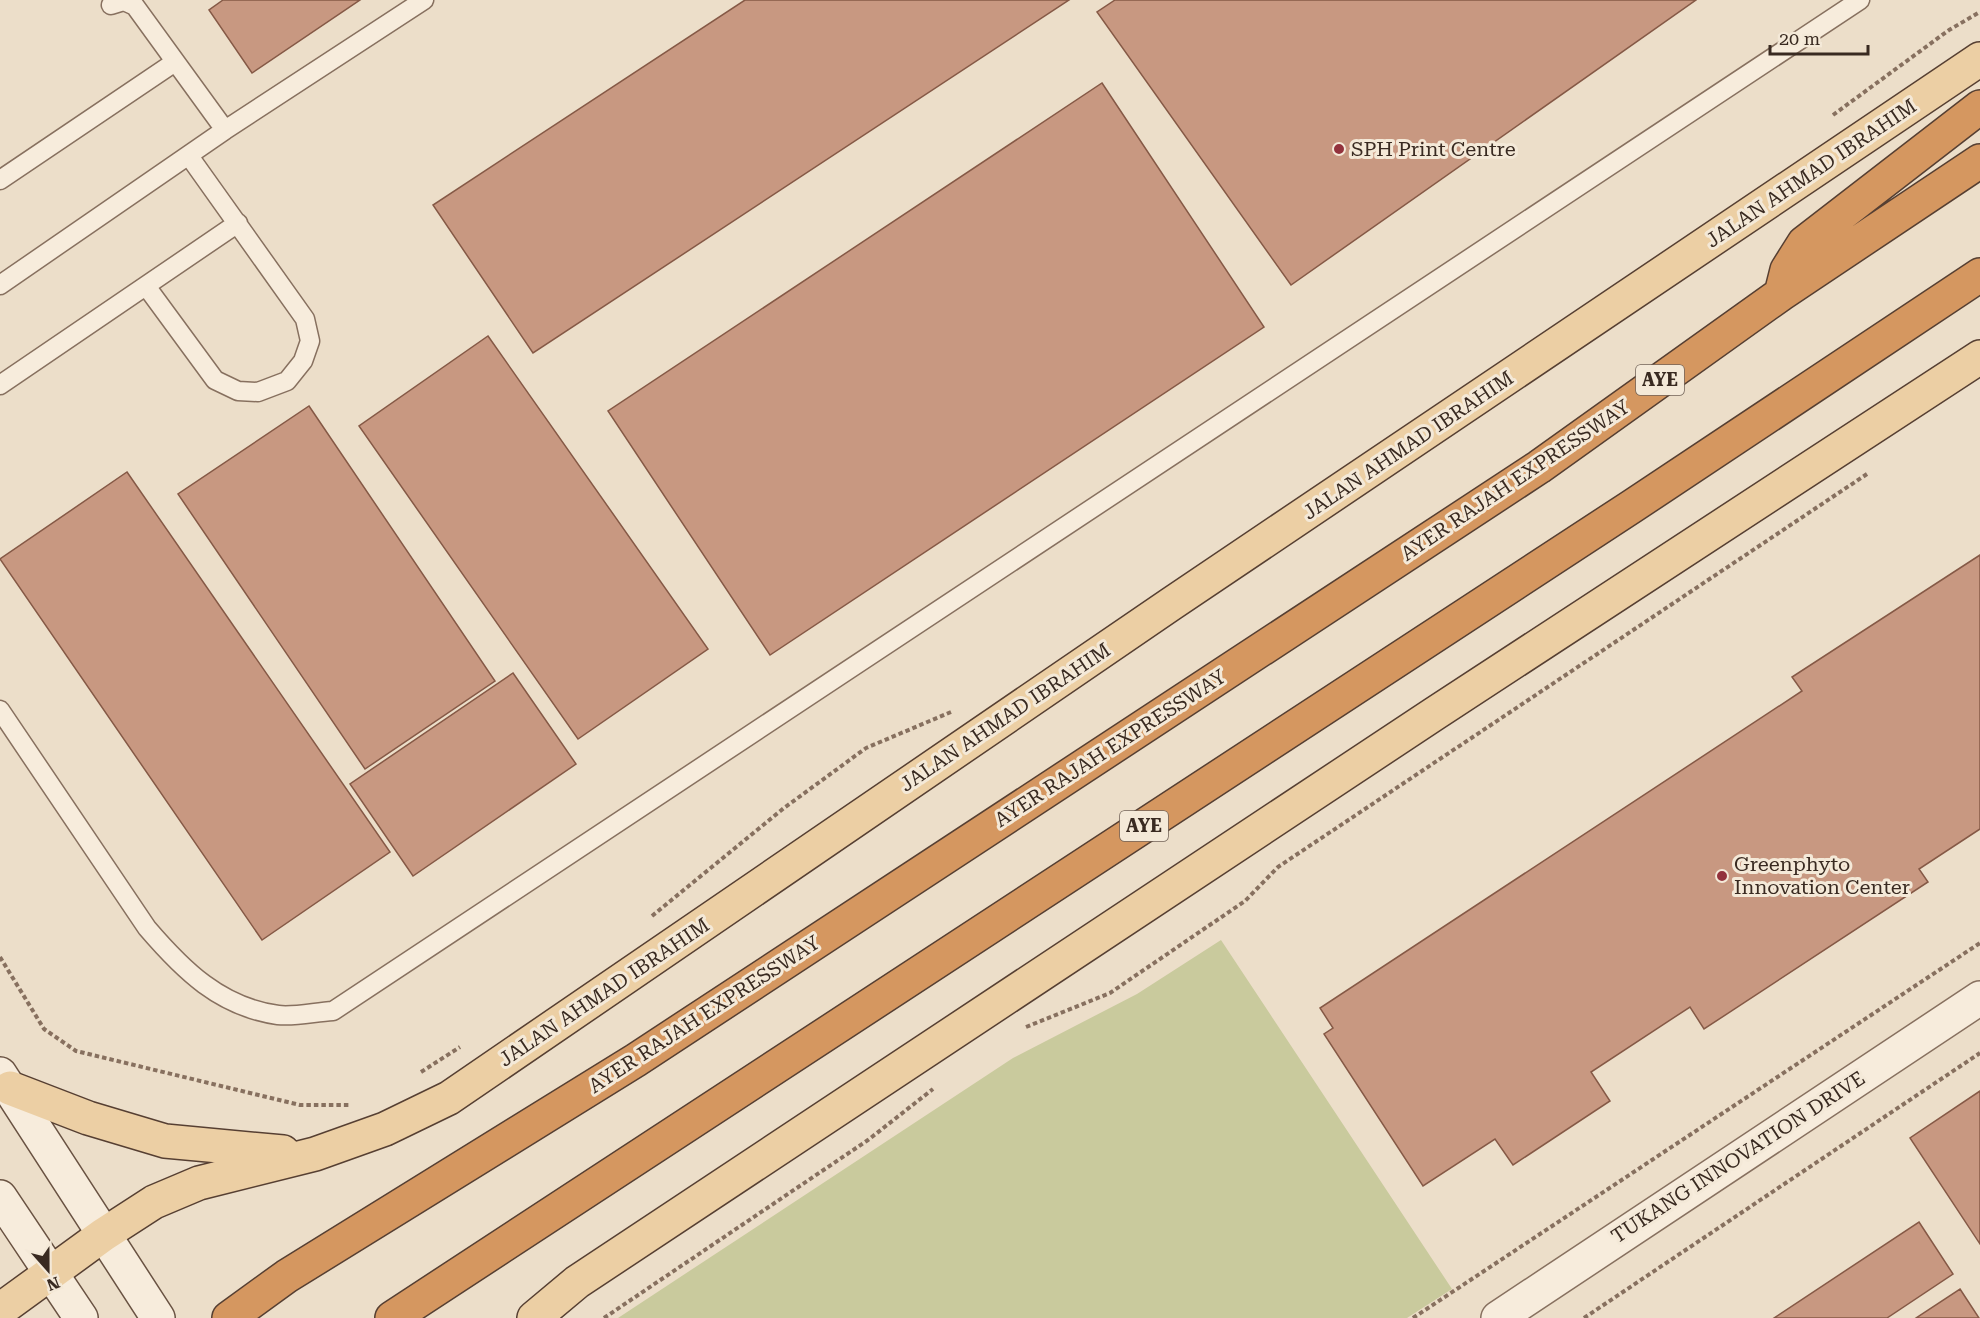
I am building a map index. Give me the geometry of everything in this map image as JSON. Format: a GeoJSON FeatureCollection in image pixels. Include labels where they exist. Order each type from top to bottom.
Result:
{"type":"FeatureCollection","features":[{"type":"Feature","properties":{"kind":"highway"},"geometry":{"type":"LineString","coordinates":[[1781,294],[1786,270],[1804,243],[1980,107]]}},
{"type":"Feature","properties":{"kind":"highway","name":"AYER RAJAH EXPRESSWAY"},"geometry":{"type":"LineString","coordinates":[[229,1318],[287,1276],[636,1060],[1539,467],[1781,294],[1980,160]]}},
{"type":"Feature","properties":{"kind":"highway","name":"AYE"},"geometry":{"type":"LineString","coordinates":[[392,1318],[1980,275]]}},
{"type":"Feature","properties":{"kind":"highway"},"geometry":{"type":"LineString","coordinates":[[1895,332],[1980,285]]}},
{"type":"Feature","properties":{"kind":"main road","name":"JALAN AHMAD IBRAHIM"},"geometry":{"type":"LineString","coordinates":[[0,1310],[103,1235],[154,1202],[199,1183],[315,1154],[385,1129],[449,1098],[1180,598],[1980,59]]}},
{"type":"Feature","properties":{"kind":"main road"},"geometry":{"type":"LineString","coordinates":[[534,1318],[587,1275],[1424,720],[1980,357]]}},
{"type":"Feature","properties":{"kind":"main road"},"geometry":{"type":"LineString","coordinates":[[5,1081],[88,1118],[165,1141],[228,1149],[315,1154]]}},
{"type":"Feature","properties":{"kind":"street","name":"TUKANG INNOVATION DRIVE"},"geometry":{"type":"LineString","coordinates":[[1498,1318],[1980,998]]}},
{"type":"Feature","properties":{"kind":"street"},"geometry":{"type":"LineString","coordinates":[[5,1081],[158,1318]]}},
{"type":"Feature","properties":{"kind":"street"},"geometry":{"type":"LineString","coordinates":[[0,1197],[81,1318]]}},
{"type":"Feature","properties":{"kind":"lane"},"geometry":{"type":"LineString","coordinates":[[0,285],[225,130],[424,0]]}},
{"type":"Feature","properties":{"kind":"lane"},"geometry":{"type":"LineString","coordinates":[[0,711],[147,928],[175,961],[204,987],[231,1002],[279,1015],[333,1011],[1860,0]]}},
{"type":"Feature","properties":{"kind":"lane"},"geometry":{"type":"LineString","coordinates":[[111,5],[124,1],[135,6],[225,130]]}},
{"type":"Feature","properties":{"kind":"lane"},"geometry":{"type":"LineString","coordinates":[[0,180],[175,62]]}},
{"type":"Feature","properties":{"kind":"lane"},"geometry":{"type":"LineString","coordinates":[[147,286],[215,380],[238,391],[258,392],[287,381],[303,361],[310,340],[305,319],[189,156]]}},
{"type":"Feature","properties":{"kind":"lane"},"geometry":{"type":"LineString","coordinates":[[0,385],[238,223]]}},
{"type":"Feature","properties":{"kind":"path"},"geometry":{"type":"LineString","coordinates":[[1827,119],[1949,30],[1980,12]]}},
{"type":"Feature","properties":{"kind":"path"},"geometry":{"type":"LineString","coordinates":[[1017,1030],[1110,993],[1245,901],[1278,867],[1871,471]]}},
{"type":"Feature","properties":{"kind":"path"},"geometry":{"type":"LineString","coordinates":[[649,918],[784,808],[866,748],[958,709]]}},
{"type":"Feature","properties":{"kind":"path"},"geometry":{"type":"LineString","coordinates":[[1413,1318],[1980,943]]}},
{"type":"Feature","properties":{"kind":"path"},"geometry":{"type":"LineString","coordinates":[[0,957],[44,1029],[76,1051],[300,1105],[354,1105]]}},
{"type":"Feature","properties":{"kind":"path"},"geometry":{"type":"LineString","coordinates":[[416,1075],[466,1043]]}},
{"type":"Feature","properties":{"kind":"path"},"geometry":{"type":"LineString","coordinates":[[1584,1318],[1980,1053]]}},
{"type":"Feature","properties":{"kind":"path"},"geometry":{"type":"LineString","coordinates":[[604,1318],[868,1140],[942,1082]]}},
{"type":"Feature","properties":{"kind":"green space"},"geometry":{"type":"Polygon","coordinates":[[[1221,940],[1452,1289],[1407,1318],[618,1318],[1013,1058],[1137,994],[1221,940]]]}},
{"type":"Feature","properties":{"kind":"building"},"geometry":{"type":"Polygon","coordinates":[[[223,0],[360,0],[252,73],[209,10],[223,0]]]}},
{"type":"Feature","properties":{"kind":"building"},"geometry":{"type":"Polygon","coordinates":[[[745,0],[1069,0],[533,353],[433,205],[745,0]]]}},
{"type":"Feature","properties":{"kind":"building","name":"SPH Print Centre"},"geometry":{"type":"Polygon","coordinates":[[[1115,0],[1696,0],[1291,285],[1097,12],[1115,0]]]}},
{"type":"Feature","properties":{"kind":"building"},"geometry":{"type":"Polygon","coordinates":[[[1102,83],[1264,327],[770,655],[608,411],[1102,83]]]}},
{"type":"Feature","properties":{"kind":"building"},"geometry":{"type":"Polygon","coordinates":[[[488,336],[708,649],[578,739],[359,426],[488,336]]]}},
{"type":"Feature","properties":{"kind":"building"},"geometry":{"type":"Polygon","coordinates":[[[309,406],[495,681],[365,769],[178,494],[309,406]]]}},
{"type":"Feature","properties":{"kind":"building"},"geometry":{"type":"Polygon","coordinates":[[[127,472],[390,852],[262,940],[0,559],[127,472]]]}},
{"type":"Feature","properties":{"kind":"building","name":"Greenphyto Innovation Center"},"geometry":{"type":"Polygon","coordinates":[[[1980,555],[1980,829],[1919,869],[1928,882],[1704,1029],[1690,1007],[1591,1072],[1610,1101],[1513,1165],[1495,1139],[1423,1186],[1324,1034],[1333,1028],[1320,1008],[1802,691],[1792,677],[1980,555]]]}},
{"type":"Feature","properties":{"kind":"building"},"geometry":{"type":"Polygon","coordinates":[[[513,673],[576,764],[413,876],[350,784],[513,673]]]}},
{"type":"Feature","properties":{"kind":"building"},"geometry":{"type":"Polygon","coordinates":[[[1980,1091],[1980,1244],[1910,1138],[1980,1091]]]}},
{"type":"Feature","properties":{"kind":"building"},"geometry":{"type":"Polygon","coordinates":[[[1919,1222],[1953,1274],[1887,1318],[1774,1318],[1919,1222]]]}},
{"type":"Feature","properties":{"kind":"building"},"geometry":{"type":"Polygon","coordinates":[[[1960,1289],[1979,1318],[1916,1318],[1960,1289]]]}},
{"type":"Feature","properties":{"kind":"place","name":"SPH Print Centre"},"geometry":{"type":"Point","coordinates":[1339,149]}},
{"type":"Feature","properties":{"kind":"place","name":"Greenphyto Innovation Center"},"geometry":{"type":"Point","coordinates":[1722,876]}}]}
